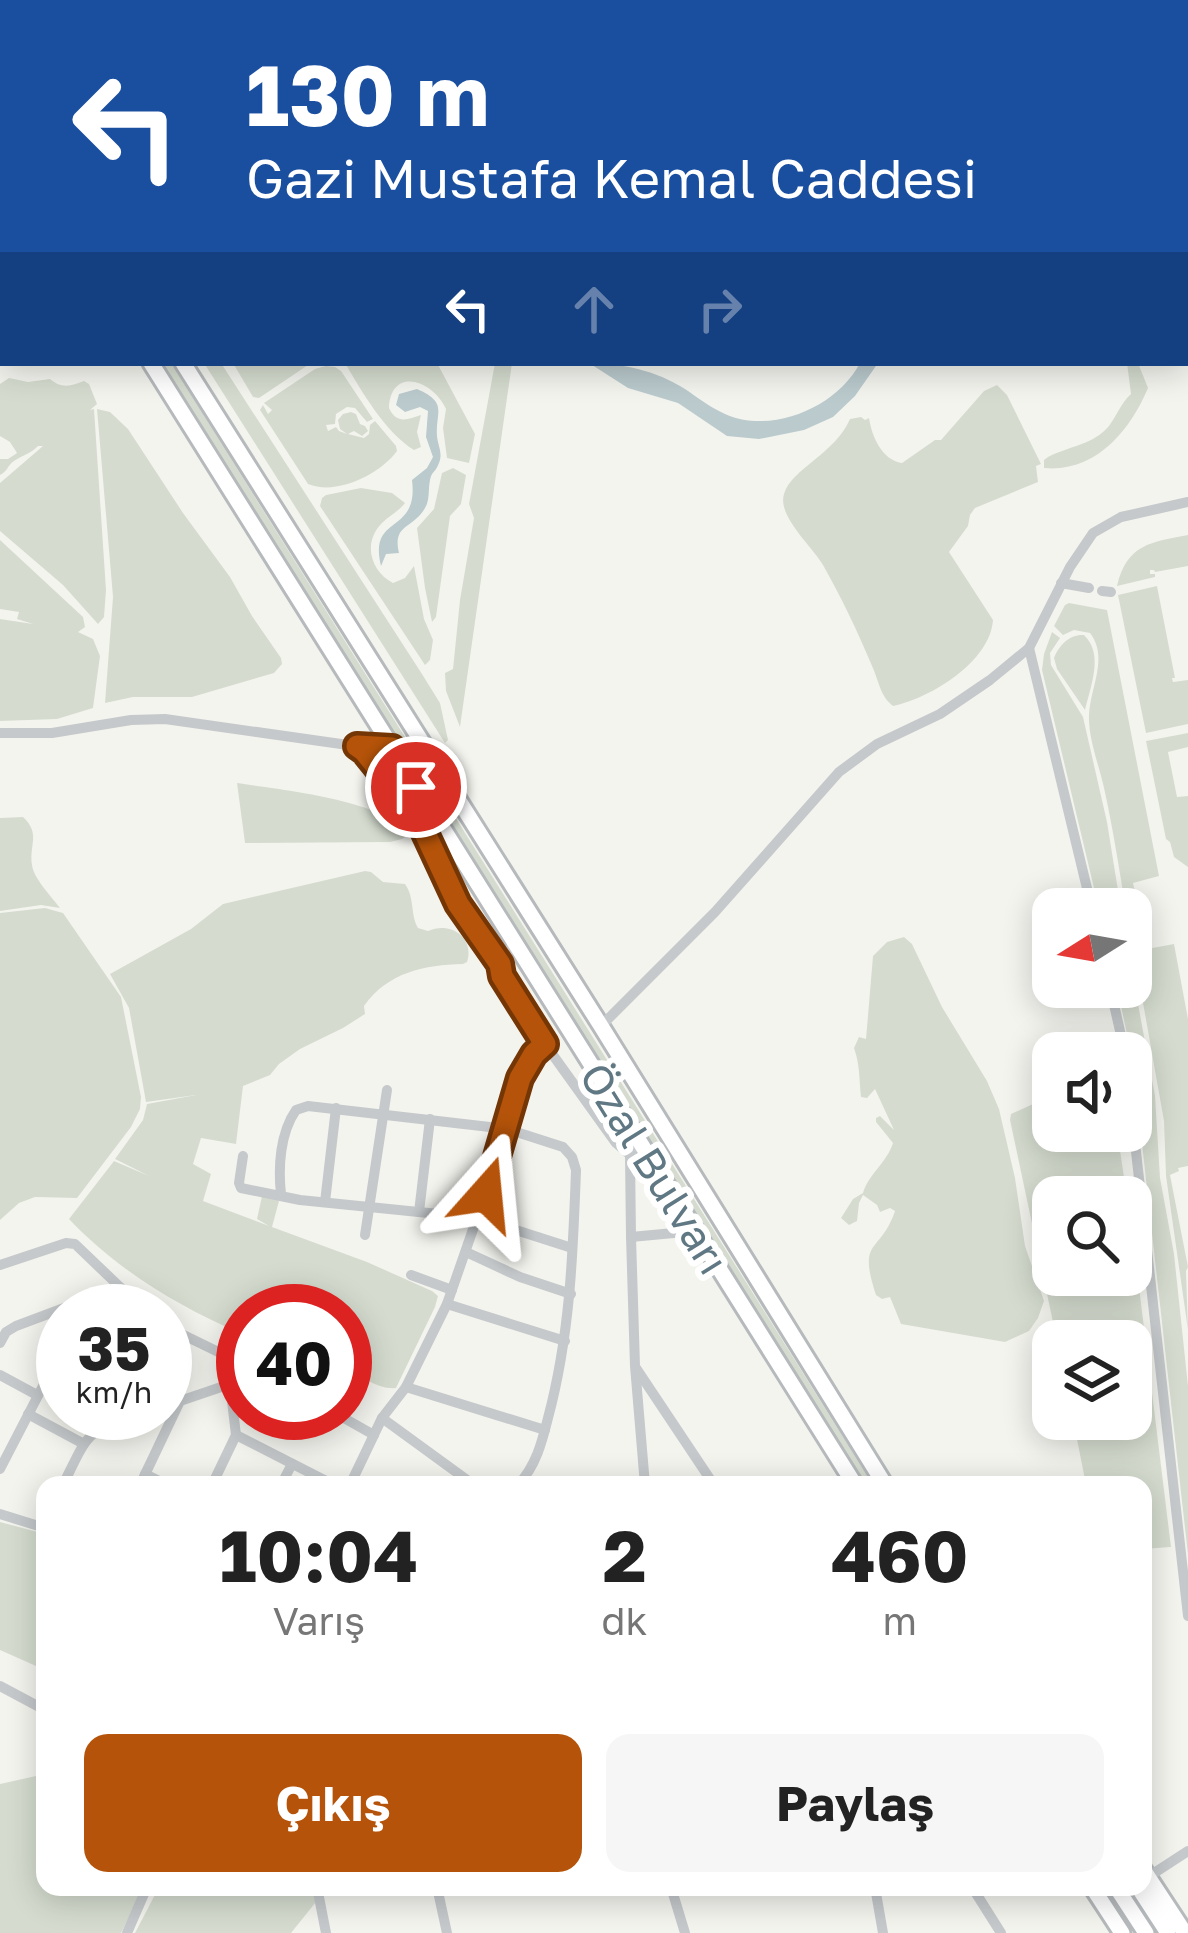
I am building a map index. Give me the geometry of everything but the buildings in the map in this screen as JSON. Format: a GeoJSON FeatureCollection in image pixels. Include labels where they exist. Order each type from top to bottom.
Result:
{"type":"FeatureCollection","features":[{"type":"Feature","properties":{"kind":"highway","name":"Özal Bulvarı"},"geometry":{"type":"LineString","coordinates":[[153,366],[514,942],[634,1147],[695,1231],[849,1476]]}},
{"type":"Feature","properties":{"kind":"highway","name":"Özal Bulvarı"},"geometry":{"type":"LineString","coordinates":[[185,366],[879,1476]]}},
{"type":"Feature","properties":{"kind":"highway"},"geometry":{"type":"LineString","coordinates":[[1152,1890],[1185,1933]]}},
{"type":"Feature","properties":{"kind":"highway"},"geometry":{"type":"LineString","coordinates":[[1098,1896],[1122,1933]]}},
{"type":"Feature","properties":{"kind":"highway"},"geometry":{"type":"LineString","coordinates":[[1122,1896],[1146,1933]]}},
{"type":"Feature","properties":{"kind":"highway"},"geometry":{"type":"LineString","coordinates":[[1151,1896],[1168,1933]]}},
{"type":"Feature","properties":{"kind":"street"},"geometry":{"type":"LineString","coordinates":[[601,1026],[715,912],[839,772],[877,743],[940,714],[1029,648],[1079,549],[1100,527],[1133,513],[1188,502]]}},
{"type":"Feature","properties":{"kind":"street"},"geometry":{"type":"LineString","coordinates":[[1061,584],[1101,590]]}},
{"type":"Feature","properties":{"kind":"street"},"geometry":{"type":"LineString","coordinates":[[1029,648],[1087,888]]}},
{"type":"Feature","properties":{"kind":"street"},"geometry":{"type":"LineString","coordinates":[[0,733],[52,733],[166,719],[392,748]]}},
{"type":"Feature","properties":{"kind":"street"},"geometry":{"type":"LineString","coordinates":[[357,746],[418,818],[458,904],[500,964],[502,976],[545,1044],[616,1143],[634,1147],[635,1366],[644,1476]]}},
{"type":"Feature","properties":{"kind":"street"},"geometry":{"type":"LineString","coordinates":[[500,964],[514,942]]}},
{"type":"Feature","properties":{"kind":"street"},"geometry":{"type":"LineString","coordinates":[[354,1476],[447,1304],[520,1078],[545,1044]]}},
{"type":"Feature","properties":{"kind":"street"},"geometry":{"type":"LineString","coordinates":[[365,1235],[387,1090]]}},
{"type":"Feature","properties":{"kind":"street"},"geometry":{"type":"LineString","coordinates":[[281,1194],[284,1138],[291,1115],[302,1107],[507,1129],[556,1144],[572,1157],[576,1170],[572,1294],[565,1342],[537,1458],[524,1476]]}},
{"type":"Feature","properties":{"kind":"street"},"geometry":{"type":"LineString","coordinates":[[325,1202],[336,1108]]}},
{"type":"Feature","properties":{"kind":"street"},"geometry":{"type":"LineString","coordinates":[[419,1212],[430,1119]]}},
{"type":"Feature","properties":{"kind":"street"},"geometry":{"type":"LineString","coordinates":[[1136,1152],[1188,1616]]}},
{"type":"Feature","properties":{"kind":"street"},"geometry":{"type":"LineString","coordinates":[[243,1156],[241,1188],[300,1200],[478,1218],[572,1248]]}},
{"type":"Feature","properties":{"kind":"street"},"geometry":{"type":"LineString","coordinates":[[631,1237],[695,1231]]}},
{"type":"Feature","properties":{"kind":"street"},"geometry":{"type":"LineString","coordinates":[[0,1265],[72,1243],[117,1284]]}},
{"type":"Feature","properties":{"kind":"street"},"geometry":{"type":"LineString","coordinates":[[466,1252],[572,1294]]}},
{"type":"Feature","properties":{"kind":"street"},"geometry":{"type":"LineString","coordinates":[[411,1275],[452,1290]]}},
{"type":"Feature","properties":{"kind":"street"},"geometry":{"type":"LineString","coordinates":[[447,1304],[565,1342]]}},
{"type":"Feature","properties":{"kind":"street"},"geometry":{"type":"LineString","coordinates":[[0,1343],[6,1332],[36,1318]]}},
{"type":"Feature","properties":{"kind":"street"},"geometry":{"type":"LineString","coordinates":[[635,1366],[709,1476]]}},
{"type":"Feature","properties":{"kind":"street"},"geometry":{"type":"LineString","coordinates":[[0,1375],[36,1394]]}},
{"type":"Feature","properties":{"kind":"street"},"geometry":{"type":"LineString","coordinates":[[406,1387],[545,1430]]}},
{"type":"Feature","properties":{"kind":"street"},"geometry":{"type":"LineString","coordinates":[[0,1469],[36,1397]]}},
{"type":"Feature","properties":{"kind":"street"},"geometry":{"type":"LineString","coordinates":[[28,1414],[84,1444]]}},
{"type":"Feature","properties":{"kind":"street"},"geometry":{"type":"LineString","coordinates":[[382,1418],[462,1476]]}},
{"type":"Feature","properties":{"kind":"street"},"geometry":{"type":"LineString","coordinates":[[68,1476],[88,1440]]}},
{"type":"Feature","properties":{"kind":"street"},"geometry":{"type":"LineString","coordinates":[[144,1476],[161,1440]]}},
{"type":"Feature","properties":{"kind":"street"},"geometry":{"type":"LineString","coordinates":[[216,1476],[234,1440]]}},
{"type":"Feature","properties":{"kind":"street"},"geometry":{"type":"LineString","coordinates":[[246,1440],[316,1476]]}},
{"type":"Feature","properties":{"kind":"street"},"geometry":{"type":"LineString","coordinates":[[286,1476],[292,1464]]}},
{"type":"Feature","properties":{"kind":"street"},"geometry":{"type":"LineString","coordinates":[[0,1514],[36,1523]]}},
{"type":"Feature","properties":{"kind":"street"},"geometry":{"type":"LineString","coordinates":[[0,1686],[36,1705]]}},
{"type":"Feature","properties":{"kind":"street"},"geometry":{"type":"LineString","coordinates":[[1152,1873],[1188,1852]]}},
{"type":"Feature","properties":{"kind":"street"},"geometry":{"type":"LineString","coordinates":[[127,1933],[143,1896]]}},
{"type":"Feature","properties":{"kind":"street"},"geometry":{"type":"LineString","coordinates":[[319,1896],[326,1933]]}},
{"type":"Feature","properties":{"kind":"street"},"geometry":{"type":"LineString","coordinates":[[439,1896],[447,1933]]}},
{"type":"Feature","properties":{"kind":"street"},"geometry":{"type":"LineString","coordinates":[[674,1896],[685,1933]]}},
{"type":"Feature","properties":{"kind":"street"},"geometry":{"type":"LineString","coordinates":[[877,1896],[883,1933]]}},
{"type":"Feature","properties":{"kind":"street"},"geometry":{"type":"LineString","coordinates":[[978,1896],[1001,1933]]}},
{"type":"Feature","properties":{"kind":"shaded area"},"geometry":{"type":"Polygon","coordinates":[[[164,366],[173,366],[867,1476],[860,1476],[164,366]]]}},
{"type":"Feature","properties":{"kind":"shaded area"},"geometry":{"type":"Polygon","coordinates":[[[206,366],[223,366],[422,674],[440,703],[445,743],[206,366]]]}},
{"type":"Feature","properties":{"kind":"shaded area"},"geometry":{"type":"Polygon","coordinates":[[[235,366],[307,366],[259,398],[253,397],[235,366]]]}},
{"type":"Feature","properties":{"kind":"shaded area"},"geometry":{"type":"Polygon","coordinates":[[[326,366],[341,371],[373,419],[367,422],[355,408],[347,407],[336,414],[335,424],[326,425],[328,431],[336,427],[347,434],[338,420],[351,412],[368,431],[362,436],[354,431],[348,434],[364,438],[375,421],[397,451],[369,475],[344,485],[319,487],[308,484],[260,410],[263,405],[268,414],[272,410],[264,403],[326,366]]]}},
{"type":"Feature","properties":{"kind":"shaded area"},"geometry":{"type":"Polygon","coordinates":[[[347,366],[439,366],[475,434],[469,463],[447,458],[446,409],[423,385],[404,382],[397,386],[389,408],[403,419],[421,415],[417,432],[421,447],[414,450],[367,399],[347,366]]]}},
{"type":"Feature","properties":{"kind":"shaded area"},"geometry":{"type":"Polygon","coordinates":[[[494,366],[512,366],[460,727],[446,691],[445,673],[453,669],[474,518],[469,504],[494,366]]]}},
{"type":"Feature","properties":{"kind":"shaded area"},"geometry":{"type":"Polygon","coordinates":[[[594,366],[626,366],[651,373],[725,414],[763,421],[820,404],[858,366],[876,366],[833,417],[804,430],[759,439],[727,436],[678,403],[628,388],[594,366]]]}},
{"type":"Feature","properties":{"kind":"shaded area"},"geometry":{"type":"Polygon","coordinates":[[[1127,366],[1139,366],[1148,388],[1121,434],[1079,464],[1044,468],[1048,457],[1103,432],[1131,394],[1127,366]]]}},
{"type":"Feature","properties":{"kind":"shaded area"},"geometry":{"type":"Polygon","coordinates":[[[9,378],[50,379],[67,386],[84,381],[97,404],[90,410],[94,409],[106,590],[104,617],[98,624],[63,585],[0,531],[0,483],[43,446],[14,461],[0,475],[0,459],[17,453],[0,436],[0,384],[9,378]]]}},
{"type":"Feature","properties":{"kind":"shaded area"},"geometry":{"type":"Polygon","coordinates":[[[997,385],[1007,395],[1041,464],[1036,466],[1038,482],[975,508],[949,552],[993,620],[989,635],[956,676],[893,706],[882,693],[823,565],[790,521],[784,494],[850,419],[869,418],[879,446],[902,463],[941,440],[984,391],[997,385]]]}},
{"type":"Feature","properties":{"kind":"shaded area"},"geometry":{"type":"Polygon","coordinates":[[[417,389],[437,404],[440,459],[425,508],[398,537],[399,553],[386,554],[381,566],[381,538],[408,510],[412,480],[433,457],[426,437],[428,411],[420,407],[405,412],[396,405],[399,394],[417,389]]]}},
{"type":"Feature","properties":{"kind":"shaded area"},"geometry":{"type":"Polygon","coordinates":[[[97,409],[110,412],[128,429],[230,577],[281,658],[274,673],[192,697],[133,697],[105,703],[113,597],[97,409]]]}},
{"type":"Feature","properties":{"kind":"shaded area"},"geometry":{"type":"Polygon","coordinates":[[[453,468],[466,475],[461,504],[450,516],[432,622],[417,528],[434,509],[442,473],[453,468]]]}},
{"type":"Feature","properties":{"kind":"shaded area"},"geometry":{"type":"Polygon","coordinates":[[[361,488],[392,493],[405,503],[382,523],[371,548],[379,572],[393,583],[405,578],[414,566],[433,640],[425,665],[320,506],[326,495],[361,488]]]}},
{"type":"Feature","properties":{"kind":"shaded area"},"geometry":{"type":"Polygon","coordinates":[[[1188,535],[1188,566],[1150,570],[1155,577],[1117,586],[1127,561],[1142,547],[1188,535]]]}},
{"type":"Feature","properties":{"kind":"shaded area"},"geometry":{"type":"Polygon","coordinates":[[[0,540],[83,617],[85,627],[78,632],[93,639],[100,656],[93,708],[57,719],[0,721],[0,619],[33,624],[17,619],[19,612],[0,609],[0,540]]]}},
{"type":"Feature","properties":{"kind":"shaded area"},"geometry":{"type":"Polygon","coordinates":[[[1157,586],[1173,682],[1188,680],[1188,724],[1146,733],[1118,595],[1157,586]]]}},
{"type":"Feature","properties":{"kind":"shaded area"},"geometry":{"type":"Polygon","coordinates":[[[1065,605],[1107,610],[1159,876],[1133,883],[1134,888],[1122,888],[1090,733],[1098,652],[1090,633],[1074,630],[1063,635],[1054,626],[1065,605]]]}},
{"type":"Feature","properties":{"kind":"shaded area"},"geometry":{"type":"Polygon","coordinates":[[[1052,632],[1060,638],[1050,653],[1051,665],[1083,717],[1118,888],[1094,888],[1042,670],[1052,632]]]}},
{"type":"Feature","properties":{"kind":"shaded area"},"geometry":{"type":"Polygon","coordinates":[[[1084,635],[1095,660],[1085,710],[1054,658],[1066,641],[1084,635]]]}},
{"type":"Feature","properties":{"kind":"shaded area"},"geometry":{"type":"Polygon","coordinates":[[[1188,733],[1188,747],[1168,752],[1177,797],[1188,796],[1188,867],[1174,857],[1166,839],[1146,741],[1188,733]]]}},
{"type":"Feature","properties":{"kind":"shaded area"},"geometry":{"type":"Polygon","coordinates":[[[237,783],[356,805],[397,823],[408,835],[390,842],[245,843],[237,783]]]}},
{"type":"Feature","properties":{"kind":"shaded area"},"geometry":{"type":"Polygon","coordinates":[[[23,817],[33,834],[33,870],[60,908],[41,905],[0,911],[0,818],[23,817]]]}},
{"type":"Feature","properties":{"kind":"shaded area"},"geometry":{"type":"Polygon","coordinates":[[[371,872],[383,882],[405,884],[418,928],[452,930],[467,945],[467,962],[396,978],[374,994],[364,1006],[365,1014],[300,1049],[270,1075],[243,1086],[236,1144],[201,1138],[193,1164],[211,1174],[203,1201],[269,1226],[257,1219],[262,1196],[276,1198],[272,1227],[367,1262],[438,1296],[396,1388],[372,1383],[372,1284],[216,1284],[216,1321],[192,1310],[192,1284],[148,1284],[69,1219],[114,1161],[149,1176],[115,1159],[143,1120],[147,1104],[196,1095],[146,1102],[129,1008],[110,974],[191,929],[223,904],[371,872]]]}},
{"type":"Feature","properties":{"kind":"shaded area"},"geometry":{"type":"Polygon","coordinates":[[[45,908],[63,913],[121,997],[140,1109],[77,1198],[35,1197],[19,1203],[0,1220],[0,913],[45,908]]]}},
{"type":"Feature","properties":{"kind":"shaded area"},"geometry":{"type":"Polygon","coordinates":[[[904,937],[912,944],[999,1109],[1032,1266],[1032,1296],[1042,1296],[1044,1301],[1029,1331],[1005,1342],[901,1324],[890,1297],[876,1295],[869,1264],[895,1211],[880,1212],[863,1195],[857,1221],[849,1225],[841,1218],[863,1193],[893,1143],[876,1122],[880,1116],[894,1130],[875,1089],[867,1098],[861,1097],[854,1048],[859,1037],[866,1039],[873,956],[887,942],[904,937]]]}},
{"type":"Feature","properties":{"kind":"shaded area"},"geometry":{"type":"Polygon","coordinates":[[[1174,944],[1188,1019],[1188,1166],[1170,1175],[1188,1267],[1188,1330],[1166,1176],[1164,1121],[1152,1032],[1144,1008],[1152,1008],[1152,948],[1174,944]]]}},
{"type":"Feature","properties":{"kind":"shaded area"},"geometry":{"type":"Polygon","coordinates":[[[1121,1008],[1139,1008],[1143,1032],[1127,1032],[1121,1008]]]}},
{"type":"Feature","properties":{"kind":"shaded area"},"geometry":{"type":"Polygon","coordinates":[[[1152,1080],[1188,1386],[1188,1555],[1152,1233],[1152,1176],[1146,1176],[1143,1152],[1152,1152],[1152,1080]]]}},
{"type":"Feature","properties":{"kind":"shaded area"},"geometry":{"type":"Polygon","coordinates":[[[1032,1104],[1032,1152],[1120,1152],[1124,1176],[1032,1176],[1032,1223],[1011,1114],[1032,1104]]]}},
{"type":"Feature","properties":{"kind":"shaded area"},"geometry":{"type":"Polygon","coordinates":[[[1047,1296],[1140,1296],[1143,1320],[1053,1320],[1047,1296]]]}},
{"type":"Feature","properties":{"kind":"shaded area"},"geometry":{"type":"Polygon","coordinates":[[[1152,1393],[1171,1547],[1152,1548],[1152,1476],[1084,1476],[1077,1440],[1152,1440],[1152,1393]]]}},
{"type":"Feature","properties":{"kind":"shaded area"},"geometry":{"type":"Polygon","coordinates":[[[0,1522],[36,1532],[36,1666],[0,1650],[0,1522]]]}},
{"type":"Feature","properties":{"kind":"shaded area"},"geometry":{"type":"Polygon","coordinates":[[[36,1776],[36,1896],[140,1896],[121,1933],[0,1933],[0,1784],[36,1776]]]}},
{"type":"Feature","properties":{"kind":"shaded area"},"geometry":{"type":"Polygon","coordinates":[[[154,1896],[321,1896],[291,1933],[135,1933],[154,1896]]]}},
{"type":"Feature","properties":{"kind":"route"},"geometry":{"type":"LineString","coordinates":[[416,787],[392,748],[357,746],[418,818],[458,904],[500,964],[502,976],[545,1044],[526,1066],[515,1089],[486,1194]]}}]}
